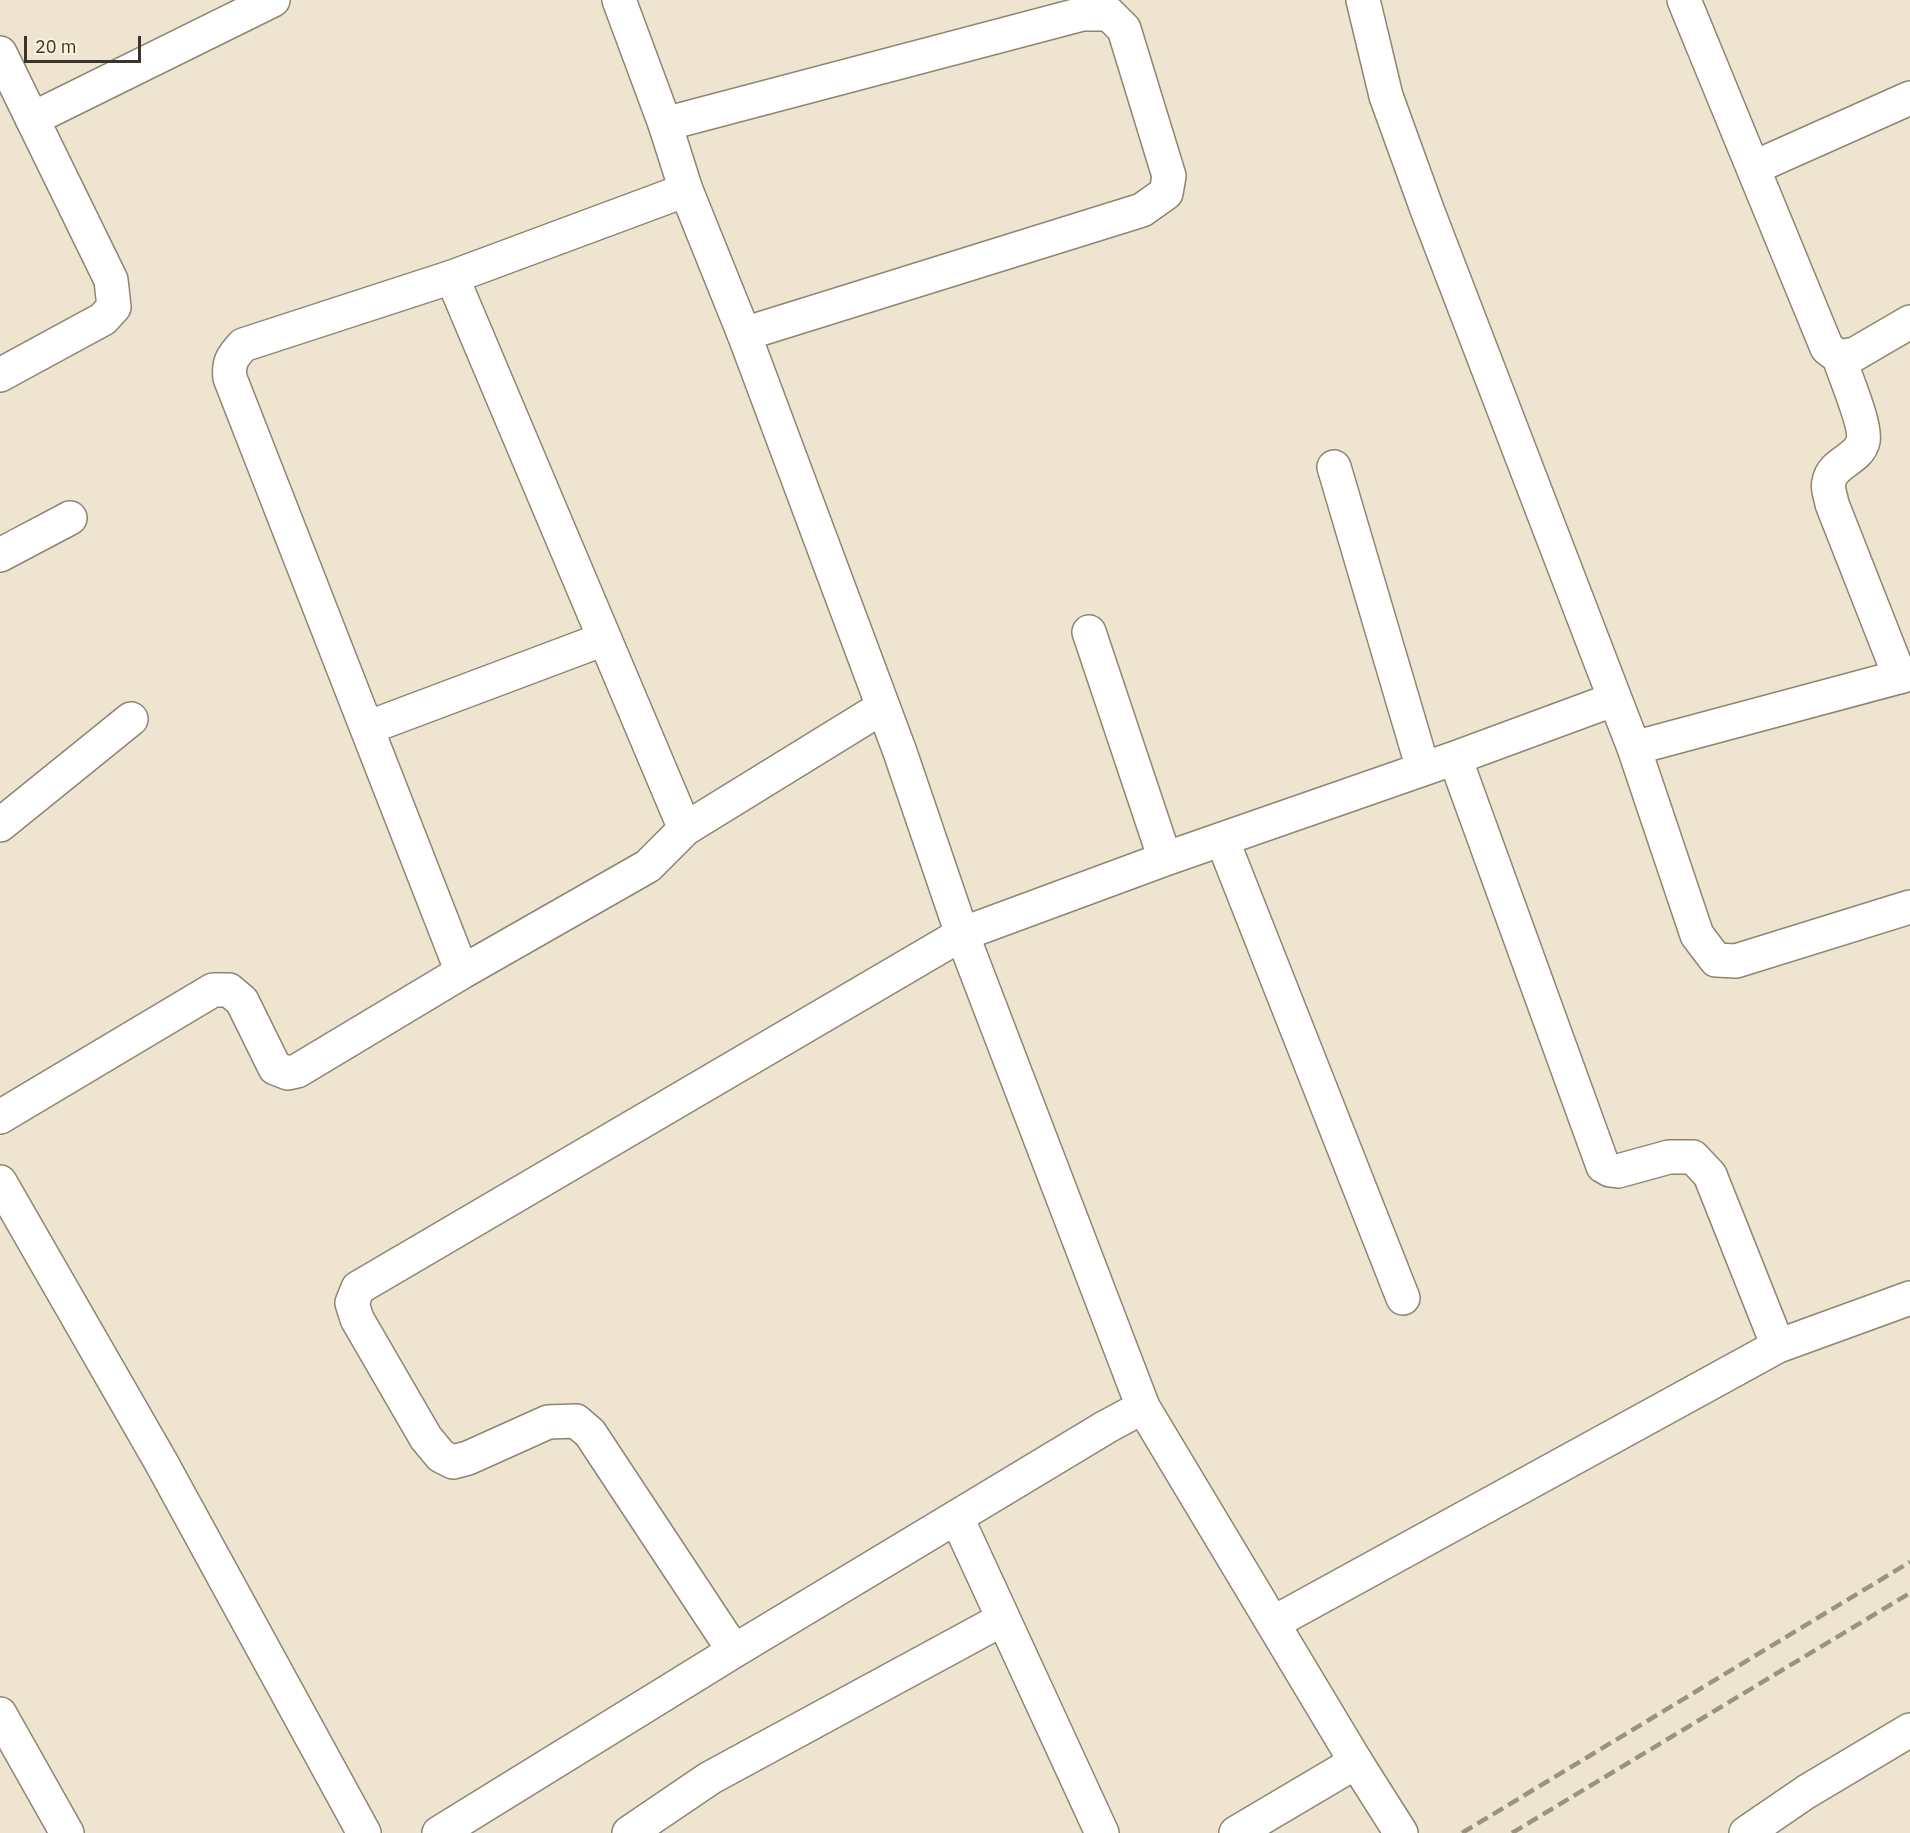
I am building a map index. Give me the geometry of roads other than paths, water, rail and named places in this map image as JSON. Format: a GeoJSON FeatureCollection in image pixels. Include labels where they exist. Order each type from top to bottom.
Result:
{"type":"FeatureCollection","features":[{"type":"Feature","properties":{"kind":"street"},"geometry":{"type":"LineString","coordinates":[[33,118],[273,0]]}},
{"type":"Feature","properties":{"kind":"street"},"geometry":{"type":"LineString","coordinates":[[619,0],[665,124],[686,190],[744,334],[883,707],[962,934],[1143,1407],[1401,1833]]}},
{"type":"Feature","properties":{"kind":"street"},"geometry":{"type":"LineString","coordinates":[[1634,748],[1905,676],[1832,504],[1828,483],[1833,470],[1857,453],[1864,440],[1861,421],[1839,357],[1827,348],[1685,0]]}},
{"type":"Feature","properties":{"kind":"street"},"geometry":{"type":"LineString","coordinates":[[1367,1],[1386,96],[1432,223],[1634,748],[1697,934],[1716,960],[1736,961],[1910,907]]}},
{"type":"Feature","properties":{"kind":"street"},"geometry":{"type":"LineString","coordinates":[[665,124],[1082,14],[1109,14],[1124,29],[1169,176],[1166,194],[1142,210],[744,334]]}},
{"type":"Feature","properties":{"kind":"street"},"geometry":{"type":"LineString","coordinates":[[0,53],[111,280],[114,307],[103,318],[0,375]]}},
{"type":"Feature","properties":{"kind":"street"},"geometry":{"type":"LineString","coordinates":[[1753,168],[1910,98]]}},
{"type":"Feature","properties":{"kind":"street"},"geometry":{"type":"LineString","coordinates":[[462,972],[230,378],[231,358],[243,345],[452,277],[686,190]]}},
{"type":"Feature","properties":{"kind":"street"},"geometry":{"type":"LineString","coordinates":[[452,277],[685,829]]}},
{"type":"Feature","properties":{"kind":"street"},"geometry":{"type":"LineString","coordinates":[[1839,357],[1855,354],[1910,322]]}},
{"type":"Feature","properties":{"kind":"street"},"geometry":{"type":"LineString","coordinates":[[1334,467],[1423,769]]}},
{"type":"Feature","properties":{"kind":"street"},"geometry":{"type":"LineString","coordinates":[[0,555],[70,518]]}},
{"type":"Feature","properties":{"kind":"street"},"geometry":{"type":"LineString","coordinates":[[1089,632],[1165,859]]}},
{"type":"Feature","properties":{"kind":"street"},"geometry":{"type":"LineString","coordinates":[[367,728],[604,639]]}},
{"type":"Feature","properties":{"kind":"street"},"geometry":{"type":"LineString","coordinates":[[734,1651],[590,1433],[576,1421],[548,1422],[468,1458],[453,1462],[441,1456],[426,1437],[357,1319],[352,1303],[358,1288],[962,934],[1165,859],[1455,758],[1615,699]]}},
{"type":"Feature","properties":{"kind":"street"},"geometry":{"type":"LineString","coordinates":[[0,1117],[213,990],[229,990],[242,1001],[275,1068],[288,1073],[297,1071],[462,972],[648,866],[685,829],[883,707]]}},
{"type":"Feature","properties":{"kind":"street"},"geometry":{"type":"LineString","coordinates":[[0,825],[131,719]]}},
{"type":"Feature","properties":{"kind":"street"},"geometry":{"type":"LineString","coordinates":[[1455,758],[1603,1166],[1618,1171],[1669,1157],[1693,1156],[1710,1175],[1778,1346]]}},
{"type":"Feature","properties":{"kind":"street"},"geometry":{"type":"LineString","coordinates":[[1222,839],[1403,1298]]}},
{"type":"Feature","properties":{"kind":"street"},"geometry":{"type":"LineString","coordinates":[[0,1182],[161,1462],[364,1833]]}},
{"type":"Feature","properties":{"kind":"street"},"geometry":{"type":"LineString","coordinates":[[1273,1623],[1778,1346],[1910,1298]]}},
{"type":"Feature","properties":{"kind":"street"},"geometry":{"type":"LineString","coordinates":[[440,1833],[734,1651],[1143,1407]]}},
{"type":"Feature","properties":{"kind":"street"},"geometry":{"type":"LineString","coordinates":[[957,1518],[1102,1833]]}},
{"type":"Feature","properties":{"kind":"street"},"geometry":{"type":"LineString","coordinates":[[629,1833],[710,1778],[1003,1619]]}},
{"type":"Feature","properties":{"kind":"street"},"geometry":{"type":"LineString","coordinates":[[0,1714],[67,1833]]}},
{"type":"Feature","properties":{"kind":"street"},"geometry":{"type":"LineString","coordinates":[[1746,1833],[1806,1792],[1910,1730]]}},
{"type":"Feature","properties":{"kind":"street"},"geometry":{"type":"LineString","coordinates":[[1236,1833],[1356,1762]]}},
{"type":"Feature","properties":{"kind":"railway"},"geometry":{"type":"LineString","coordinates":[[1462,1833],[1910,1562]]}},
{"type":"Feature","properties":{"kind":"railway"},"geometry":{"type":"LineString","coordinates":[[1512,1833],[1910,1593]]}}]}
